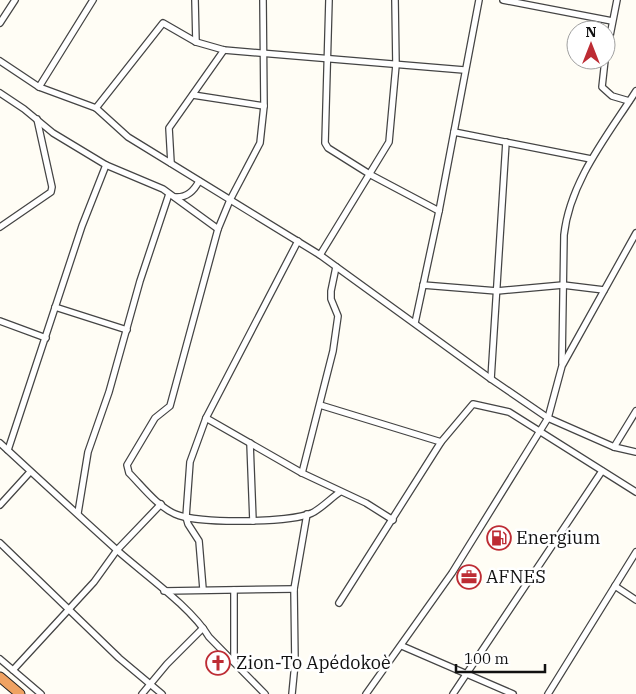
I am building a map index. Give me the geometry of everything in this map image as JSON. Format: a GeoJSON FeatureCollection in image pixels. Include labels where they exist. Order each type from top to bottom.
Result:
{"type":"FeatureCollection","features":[{"type":"Feature","properties":{"kind":"highway"},"geometry":{"type":"LineString","coordinates":[[0,677],[20,694]]}},
{"type":"Feature","properties":{"kind":"street"},"geometry":{"type":"LineString","coordinates":[[0,22],[15,0]]}},
{"type":"Feature","properties":{"kind":"street"},"geometry":{"type":"LineString","coordinates":[[39,87],[93,0]]}},
{"type":"Feature","properties":{"kind":"street"},"geometry":{"type":"LineString","coordinates":[[195,0],[196,42]]}},
{"type":"Feature","properties":{"kind":"street"},"geometry":{"type":"LineString","coordinates":[[263,0],[264,106],[260,143],[230,200],[218,229],[170,406],[155,418],[127,466],[129,473],[161,504],[172,512],[186,517],[253,521],[307,514],[340,492]]}},
{"type":"Feature","properties":{"kind":"street"},"geometry":{"type":"LineString","coordinates":[[328,0],[325,143],[328,148],[371,175],[439,211]]}},
{"type":"Feature","properties":{"kind":"street"},"geometry":{"type":"LineString","coordinates":[[320,255],[371,175],[390,137],[396,65],[395,0]]}},
{"type":"Feature","properties":{"kind":"street"},"geometry":{"type":"LineString","coordinates":[[414,323],[439,211],[464,70],[479,0]]}},
{"type":"Feature","properties":{"kind":"street"},"geometry":{"type":"LineString","coordinates":[[503,0],[607,20]]}},
{"type":"Feature","properties":{"kind":"street"},"geometry":{"type":"LineString","coordinates":[[612,20],[617,0]]}},
{"type":"Feature","properties":{"kind":"street"},"geometry":{"type":"LineString","coordinates":[[96,108],[161,24],[166,24],[196,42],[224,50],[264,51],[328,59],[464,70]]}},
{"type":"Feature","properties":{"kind":"street"},"geometry":{"type":"LineString","coordinates":[[171,163],[169,128],[224,50]]}},
{"type":"Feature","properties":{"kind":"street"},"geometry":{"type":"LineString","coordinates":[[0,61],[39,87],[96,108],[128,136],[320,255],[548,418],[614,447],[636,452]]}},
{"type":"Feature","properties":{"kind":"street"},"geometry":{"type":"LineString","coordinates":[[604,70],[602,87],[612,96],[629,101]]}},
{"type":"Feature","properties":{"kind":"street"},"geometry":{"type":"LineString","coordinates":[[366,694],[402,646],[452,573],[548,418],[562,366],[564,235],[566,219],[591,159],[636,91]]}},
{"type":"Feature","properties":{"kind":"street"},"geometry":{"type":"LineString","coordinates":[[0,93],[37,119],[53,133],[106,165],[150,182],[218,229]]}},
{"type":"Feature","properties":{"kind":"street"},"geometry":{"type":"LineString","coordinates":[[193,95],[264,106]]}},
{"type":"Feature","properties":{"kind":"street"},"geometry":{"type":"LineString","coordinates":[[0,227],[51,192],[52,187],[37,119]]}},
{"type":"Feature","properties":{"kind":"street"},"geometry":{"type":"LineString","coordinates":[[454,132],[591,159]]}},
{"type":"Feature","properties":{"kind":"street"},"geometry":{"type":"LineString","coordinates":[[491,379],[506,142]]}},
{"type":"Feature","properties":{"kind":"street"},"geometry":{"type":"LineString","coordinates":[[8,450],[82,226],[106,165]]}},
{"type":"Feature","properties":{"kind":"street"},"geometry":{"type":"LineString","coordinates":[[171,196],[186,196],[195,189],[199,181]]}},
{"type":"Feature","properties":{"kind":"street"},"geometry":{"type":"LineString","coordinates":[[78,514],[88,452],[106,403],[127,330],[171,196]]}},
{"type":"Feature","properties":{"kind":"street"},"geometry":{"type":"LineString","coordinates":[[562,366],[636,233]]}},
{"type":"Feature","properties":{"kind":"street"},"geometry":{"type":"LineString","coordinates":[[202,589],[199,541],[188,524],[186,517],[190,462],[206,418],[298,241]]}},
{"type":"Feature","properties":{"kind":"street"},"geometry":{"type":"LineString","coordinates":[[302,473],[333,351],[338,320],[331,296],[336,267]]}},
{"type":"Feature","properties":{"kind":"street"},"geometry":{"type":"LineString","coordinates":[[423,285],[497,291],[564,285],[604,290]]}},
{"type":"Feature","properties":{"kind":"street"},"geometry":{"type":"LineString","coordinates":[[55,307],[127,330]]}},
{"type":"Feature","properties":{"kind":"street"},"geometry":{"type":"LineString","coordinates":[[0,322],[46,338]]}},
{"type":"Feature","properties":{"kind":"street"},"geometry":{"type":"LineString","coordinates":[[339,603],[441,442],[473,404],[509,412],[636,492]]}},
{"type":"Feature","properties":{"kind":"street"},"geometry":{"type":"LineString","coordinates":[[320,405],[441,442]]}},
{"type":"Feature","properties":{"kind":"street"},"geometry":{"type":"LineString","coordinates":[[614,447],[636,411]]}},
{"type":"Feature","properties":{"kind":"street"},"geometry":{"type":"LineString","coordinates":[[206,418],[302,473],[366,503],[393,520]]}},
{"type":"Feature","properties":{"kind":"street"},"geometry":{"type":"LineString","coordinates":[[0,443],[117,550],[164,590],[204,628],[209,637],[265,694]]}},
{"type":"Feature","properties":{"kind":"street"},"geometry":{"type":"LineString","coordinates":[[250,443],[253,521]]}},
{"type":"Feature","properties":{"kind":"street"},"geometry":{"type":"LineString","coordinates":[[0,505],[30,472]]}},
{"type":"Feature","properties":{"kind":"street"},"geometry":{"type":"LineString","coordinates":[[454,694],[602,472]]}},
{"type":"Feature","properties":{"kind":"street"},"geometry":{"type":"LineString","coordinates":[[13,670],[99,575],[117,550],[161,504]]}},
{"type":"Feature","properties":{"kind":"street"},"geometry":{"type":"LineString","coordinates":[[292,694],[294,589],[307,514]]}},
{"type":"Feature","properties":{"kind":"street"},"geometry":{"type":"LineString","coordinates":[[0,543],[119,658],[162,694]]}},
{"type":"Feature","properties":{"kind":"street"},"geometry":{"type":"LineString","coordinates":[[548,694],[636,552]]}},
{"type":"Feature","properties":{"kind":"street"},"geometry":{"type":"LineString","coordinates":[[615,586],[636,600]]}},
{"type":"Feature","properties":{"kind":"street"},"geometry":{"type":"LineString","coordinates":[[164,590],[294,589]]}},
{"type":"Feature","properties":{"kind":"street"},"geometry":{"type":"LineString","coordinates":[[234,590],[234,661]]}},
{"type":"Feature","properties":{"kind":"street"},"geometry":{"type":"LineString","coordinates":[[142,694],[172,658],[204,628]]}},
{"type":"Feature","properties":{"kind":"street"},"geometry":{"type":"LineString","coordinates":[[402,646],[513,694]]}},
{"type":"Feature","properties":{"kind":"street"},"geometry":{"type":"LineString","coordinates":[[0,659],[41,694]]}},
{"type":"Feature","properties":{"kind":"place","name":"Energium"},"geometry":{"type":"Point","coordinates":[499,538]}},
{"type":"Feature","properties":{"kind":"place","name":"AFNES"},"geometry":{"type":"Point","coordinates":[469,577]}},
{"type":"Feature","properties":{"kind":"place","name":"Zion-To Apédokoè"},"geometry":{"type":"Point","coordinates":[218,663]}}]}
